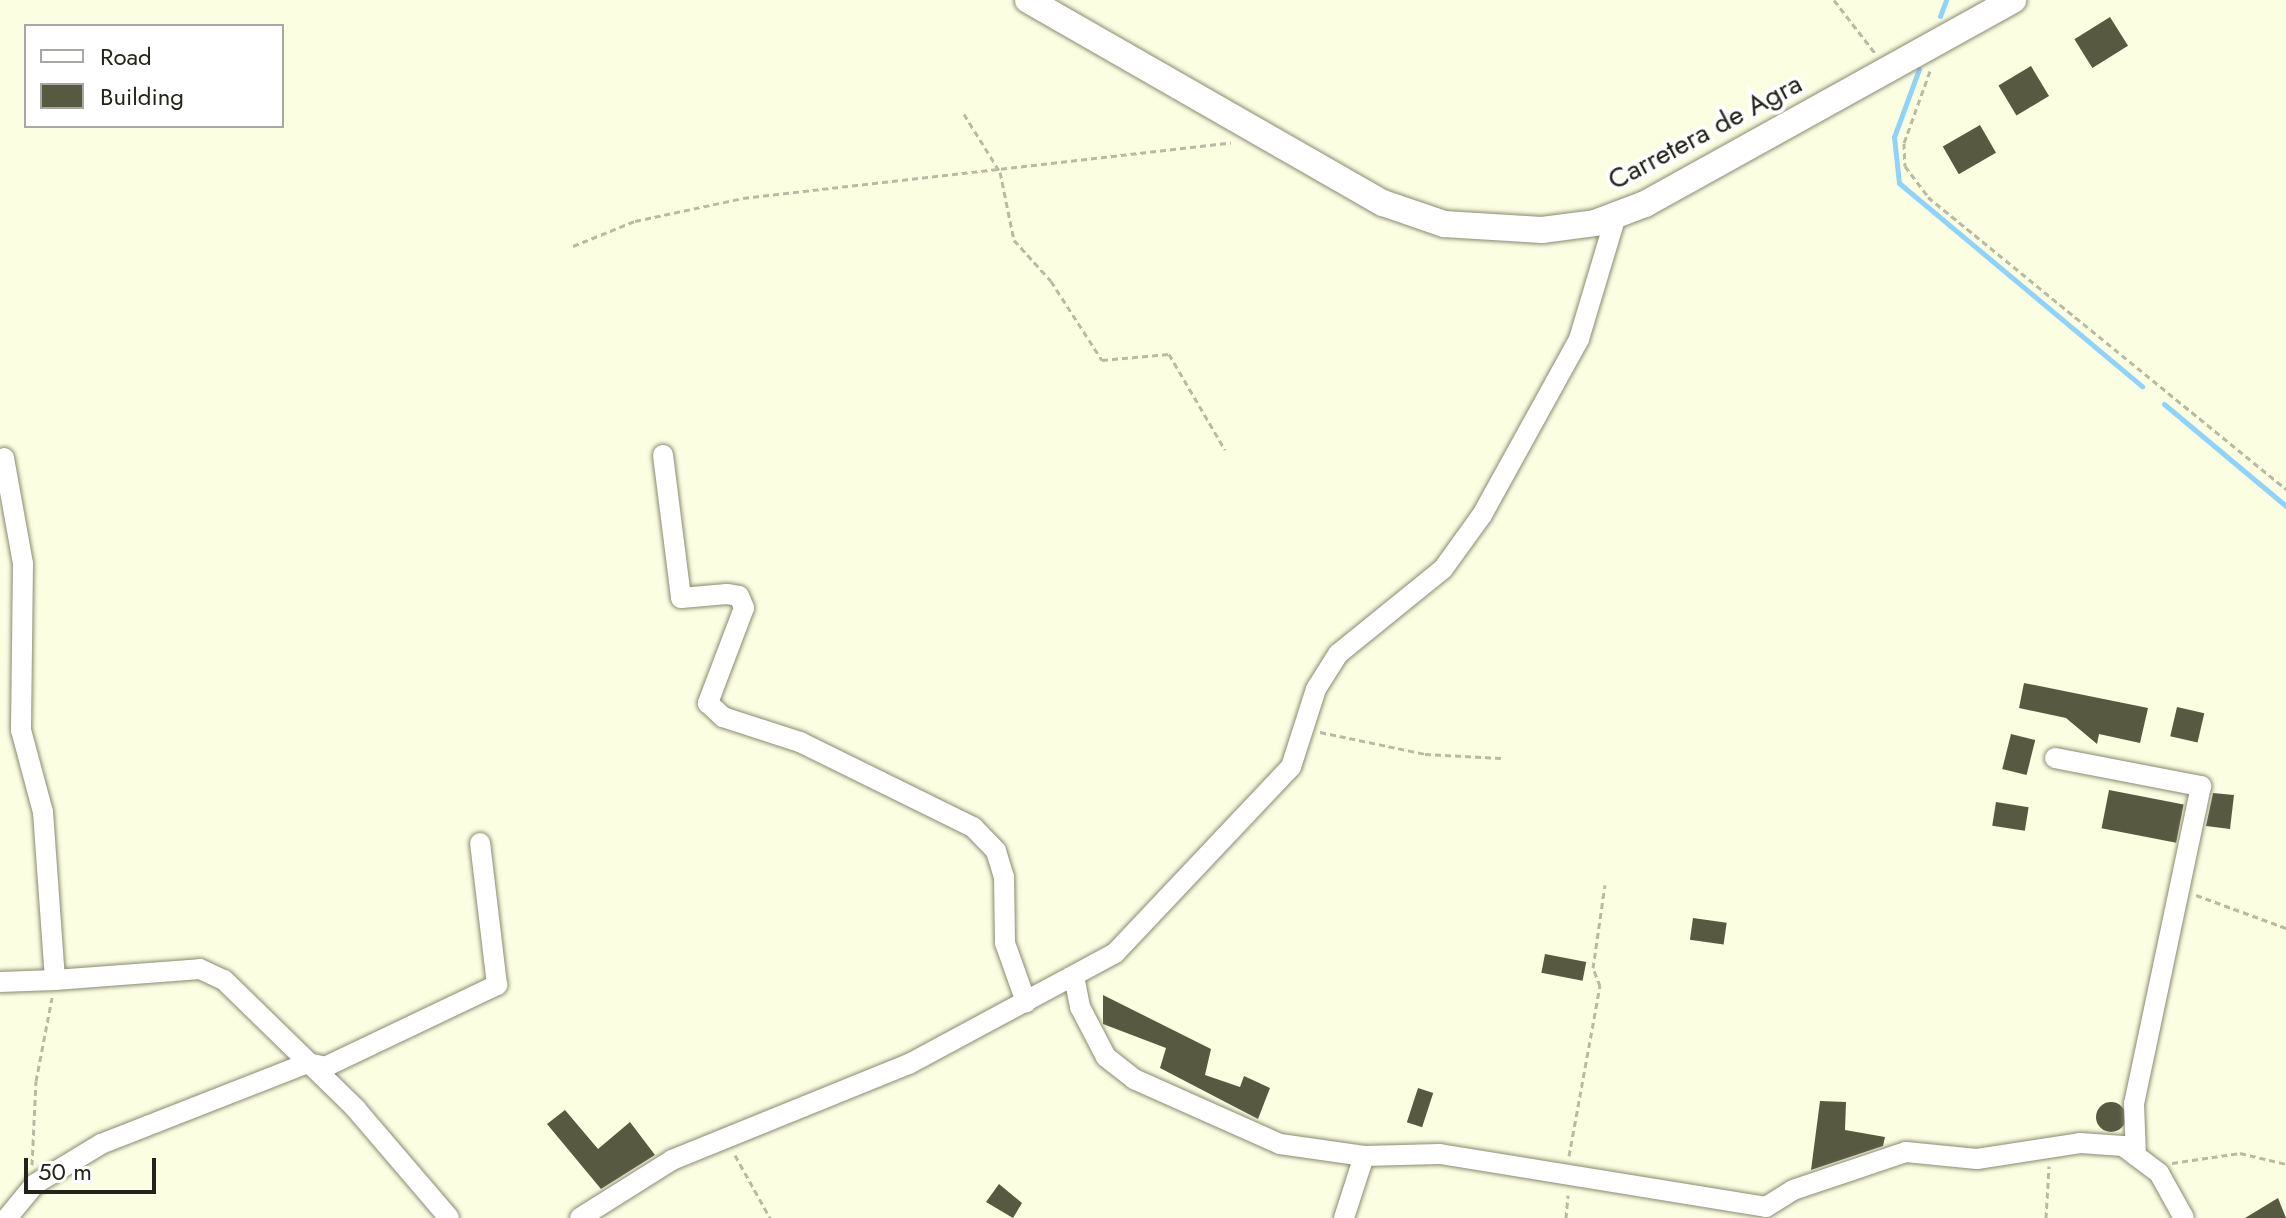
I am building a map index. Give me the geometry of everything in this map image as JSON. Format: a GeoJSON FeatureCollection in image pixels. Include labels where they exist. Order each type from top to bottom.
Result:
{"type":"FeatureCollection","features":[{"type":"Feature","properties":{"kind":"street","name":"Carretera de Agra"},"geometry":{"type":"LineString","coordinates":[[1028,0],[1383,203],[1444,224],[1542,230],[1616,216],[2013,0]]}},
{"type":"Feature","properties":{"kind":"street"},"geometry":{"type":"LineString","coordinates":[[580,1218],[672,1160],[909,1064],[1115,953],[1190,878],[1291,767],[1307,730],[1316,689],[1338,654],[1443,569],[1482,515],[1579,339],[1616,216]]}},
{"type":"Feature","properties":{"kind":"street"},"geometry":{"type":"LineString","coordinates":[[663,455],[681,598],[727,594],[739,596],[744,608],[708,703],[723,717],[800,742],[973,827],[996,851],[1004,877],[1005,943],[1026,1002]]}},
{"type":"Feature","properties":{"kind":"street"},"geometry":{"type":"LineString","coordinates":[[4,458],[23,564],[21,730],[43,812],[55,980]]}},
{"type":"Feature","properties":{"kind":"street"},"geometry":{"type":"LineString","coordinates":[[2055,758],[2201,786],[2134,1104],[2142,1160]]}},
{"type":"Feature","properties":{"kind":"street"},"geometry":{"type":"LineString","coordinates":[[7,1218],[35,1184],[101,1144],[308,1063],[325,1067],[497,985],[480,843]]}},
{"type":"Feature","properties":{"kind":"street"},"geometry":{"type":"LineString","coordinates":[[0,982],[200,969],[224,980],[308,1063],[449,1218]]}},
{"type":"Feature","properties":{"kind":"street"},"geometry":{"type":"LineString","coordinates":[[1074,976],[1090,1031],[1106,1057],[1134,1079],[1280,1144],[1364,1156],[1440,1154],[1766,1207],[1793,1190],[1906,1152],[1977,1159],[2051,1148],[2123,1146],[2142,1160],[2184,1218]]}},
{"type":"Feature","properties":{"kind":"street"},"geometry":{"type":"LineString","coordinates":[[1344,1218],[1364,1156]]}},
{"type":"Feature","properties":{"kind":"path"},"geometry":{"type":"LineString","coordinates":[[1834,0],[1887,69]]}},
{"type":"Feature","properties":{"kind":"path"},"geometry":{"type":"LineString","coordinates":[[1940,42],[1904,143],[1905,166],[1928,197],[2286,489]]}},
{"type":"Feature","properties":{"kind":"path"},"geometry":{"type":"LineString","coordinates":[[964,114],[1000,172],[1014,240],[1051,281],[1102,360],[1169,354],[1225,450]]}},
{"type":"Feature","properties":{"kind":"path"},"geometry":{"type":"LineString","coordinates":[[573,246],[635,221],[743,198],[1000,172],[1268,135]]}},
{"type":"Feature","properties":{"kind":"path"},"geometry":{"type":"LineString","coordinates":[[1307,730],[1425,754],[1501,758]]}},
{"type":"Feature","properties":{"kind":"path"},"geometry":{"type":"LineString","coordinates":[[1566,1218],[1570,1177],[1569,1141],[1600,986],[1593,968],[1605,885]]}},
{"type":"Feature","properties":{"kind":"path"},"geometry":{"type":"LineString","coordinates":[[2180,888],[2286,928]]}},
{"type":"Feature","properties":{"kind":"path"},"geometry":{"type":"LineString","coordinates":[[35,1184],[36,1081],[55,980]]}},
{"type":"Feature","properties":{"kind":"path"},"geometry":{"type":"LineString","coordinates":[[743,1131],[732,1142],[739,1169],[770,1218]]}},
{"type":"Feature","properties":{"kind":"path"},"geometry":{"type":"LineString","coordinates":[[2046,1218],[2051,1148]]}},
{"type":"Feature","properties":{"kind":"path"},"geometry":{"type":"LineString","coordinates":[[2142,1160],[2240,1153],[2286,1164]]}},
{"type":"Feature","properties":{"kind":"building"},"geometry":{"type":"Polygon","coordinates":[[[2110,17],[2128,46],[2092,68],[2074,39],[2110,17]]]}},
{"type":"Feature","properties":{"kind":"building"},"geometry":{"type":"Polygon","coordinates":[[[2031,66],[2049,96],[2016,116],[1998,86],[2031,66]]]}},
{"type":"Feature","properties":{"kind":"building"},"geometry":{"type":"Polygon","coordinates":[[[1980,125],[1996,153],[1959,174],[1943,146],[1980,125]]]}},
{"type":"Feature","properties":{"kind":"building"},"geometry":{"type":"Polygon","coordinates":[[[2024,683],[2148,708],[2140,743],[2099,734],[2097,744],[2066,718],[2019,708],[2024,683]]]}},
{"type":"Feature","properties":{"kind":"building"},"geometry":{"type":"Polygon","coordinates":[[[2177,707],[2204,713],[2198,743],[2170,736],[2177,707]]]}},
{"type":"Feature","properties":{"kind":"building"},"geometry":{"type":"Polygon","coordinates":[[[2011,734],[2035,740],[2027,775],[2002,769],[2011,734]]]}},
{"type":"Feature","properties":{"kind":"building"},"geometry":{"type":"Polygon","coordinates":[[[2109,790],[2184,805],[2176,843],[2102,828],[2109,790]]]}},
{"type":"Feature","properties":{"kind":"building"},"geometry":{"type":"Polygon","coordinates":[[[2213,793],[2234,795],[2230,829],[2206,826],[2213,793]]]}},
{"type":"Feature","properties":{"kind":"building"},"geometry":{"type":"Polygon","coordinates":[[[1996,802],[2029,807],[2025,831],[1992,826],[1996,802]]]}},
{"type":"Feature","properties":{"kind":"building"},"geometry":{"type":"Polygon","coordinates":[[[1693,918],[1727,923],[1724,945],[1690,940],[1693,918]]]}},
{"type":"Feature","properties":{"kind":"building"},"geometry":{"type":"Polygon","coordinates":[[[1545,954],[1586,962],[1583,981],[1541,973],[1545,954]]]}},
{"type":"Feature","properties":{"kind":"building"},"geometry":{"type":"Polygon","coordinates":[[[1103,995],[1211,1049],[1205,1075],[1240,1087],[1244,1076],[1270,1088],[1258,1119],[1160,1068],[1166,1048],[1103,1024],[1103,995]]]}},
{"type":"Feature","properties":{"kind":"building"},"geometry":{"type":"Polygon","coordinates":[[[1418,1088],[1433,1093],[1422,1127],[1407,1122],[1418,1088]]]}},
{"type":"Feature","properties":{"kind":"building"},"geometry":{"type":"Polygon","coordinates":[[[1820,1101],[1846,1102],[1845,1130],[1885,1137],[1883,1146],[1811,1170],[1820,1101]]]}},
{"type":"Feature","properties":{"kind":"building"},"geometry":{"type":"Polygon","coordinates":[[[2111,1102],[2117,1103],[2125,1111],[2125,1123],[2117,1131],[2111,1132],[2105,1131],[2097,1123],[2096,1117],[2097,1111],[2105,1103],[2111,1102]]]}},
{"type":"Feature","properties":{"kind":"building"},"geometry":{"type":"Polygon","coordinates":[[[565,1110],[598,1149],[630,1122],[655,1155],[601,1189],[547,1124],[565,1110]]]}},
{"type":"Feature","properties":{"kind":"building"},"geometry":{"type":"Polygon","coordinates":[[[999,1184],[1022,1203],[1013,1218],[986,1202],[999,1184]]]}},
{"type":"Feature","properties":{"kind":"building"},"geometry":{"type":"Polygon","coordinates":[[[2278,1198],[2286,1218],[2245,1218],[2278,1198]]]}},
{"type":"Feature","properties":{"kind":"waterway"},"geometry":{"type":"LineString","coordinates":[[1940,16],[1946,0]]}},
{"type":"Feature","properties":{"kind":"waterway"},"geometry":{"type":"LineString","coordinates":[[1919,69],[1894,137],[1899,183],[2142,386]]}},
{"type":"Feature","properties":{"kind":"waterway"},"geometry":{"type":"LineString","coordinates":[[2164,404],[2286,506]]}}]}
